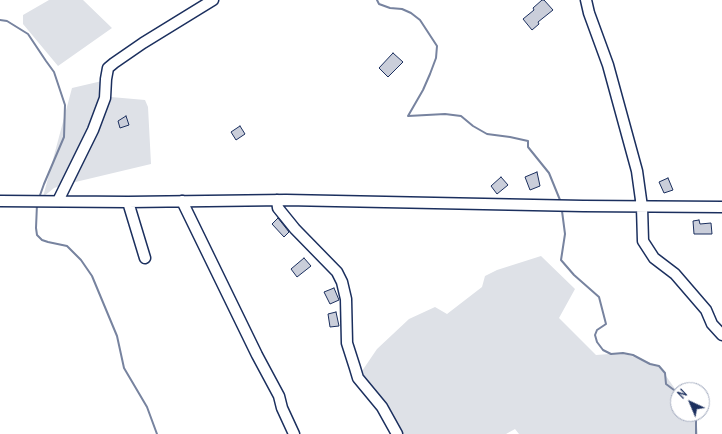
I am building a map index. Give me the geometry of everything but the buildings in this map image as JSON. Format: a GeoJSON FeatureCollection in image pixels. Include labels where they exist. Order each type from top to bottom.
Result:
{"type":"FeatureCollection","features":[{"type":"Feature","properties":{"kind":"street"},"geometry":{"type":"LineString","coordinates":[[58,202],[93,130],[105,98],[108,68],[143,43],[213,0]]}},
{"type":"Feature","properties":{"kind":"street"},"geometry":{"type":"LineString","coordinates":[[586,0],[588,13],[608,64],[637,172],[642,207],[642,241],[654,258],[675,274],[706,310],[712,324],[722,335]]}},
{"type":"Feature","properties":{"kind":"street"},"geometry":{"type":"LineString","coordinates":[[0,201],[128,202],[277,200],[642,207],[722,207]]}},
{"type":"Feature","properties":{"kind":"street"},"geometry":{"type":"LineString","coordinates":[[277,200],[278,208],[295,229],[337,272],[342,282],[346,299],[347,343],[358,378],[382,408],[397,434]]}},
{"type":"Feature","properties":{"kind":"street"},"geometry":{"type":"LineString","coordinates":[[182,201],[257,355],[279,396],[282,408],[294,434]]}},
{"type":"Feature","properties":{"kind":"street"},"geometry":{"type":"LineString","coordinates":[[128,202],[144,258]]}},
{"type":"Feature","properties":{"kind":"shaded area"},"geometry":{"type":"Polygon","coordinates":[[[49,0],[83,0],[112,28],[58,66],[23,24],[23,15],[49,0]]]}},
{"type":"Feature","properties":{"kind":"shaded area"},"geometry":{"type":"Polygon","coordinates":[[[102,81],[111,97],[145,100],[148,107],[151,164],[67,184],[54,188],[43,197],[72,88],[102,81]]]}},
{"type":"Feature","properties":{"kind":"shaded area"},"geometry":{"type":"Polygon","coordinates":[[[541,256],[575,289],[559,318],[596,355],[623,353],[659,366],[670,382],[670,422],[696,422],[698,434],[519,434],[515,429],[506,434],[403,434],[393,415],[360,374],[377,349],[409,319],[435,307],[447,314],[482,287],[485,276],[497,270],[541,256]]]}},
{"type":"Feature","properties":{"kind":"waterway"},"geometry":{"type":"LineString","coordinates":[[377,0],[379,4],[390,8],[402,9],[411,13],[420,20],[437,46],[436,58],[430,74],[423,90],[408,116],[445,114],[461,116],[473,126],[487,134],[528,141],[528,147],[549,173],[560,200]]}},
{"type":"Feature","properties":{"kind":"waterway"},"geometry":{"type":"LineString","coordinates":[[0,20],[7,21],[28,34],[54,72],[65,105],[64,137],[39,198]]}},
{"type":"Feature","properties":{"kind":"waterway"},"geometry":{"type":"LineString","coordinates":[[37,204],[37,235],[42,240],[67,246],[81,260],[92,276],[117,336],[124,368],[147,407],[157,434]]}},
{"type":"Feature","properties":{"kind":"waterway"},"geometry":{"type":"LineString","coordinates":[[562,211],[565,234],[561,260],[574,275],[599,297],[606,324],[597,330],[595,335],[597,342],[603,350],[611,354],[623,353],[633,355],[650,364],[659,366],[665,373],[666,384],[670,387]]}},
{"type":"Feature","properties":{"kind":"waterway"},"geometry":{"type":"LineString","coordinates":[[696,422],[696,434]]}}]}
